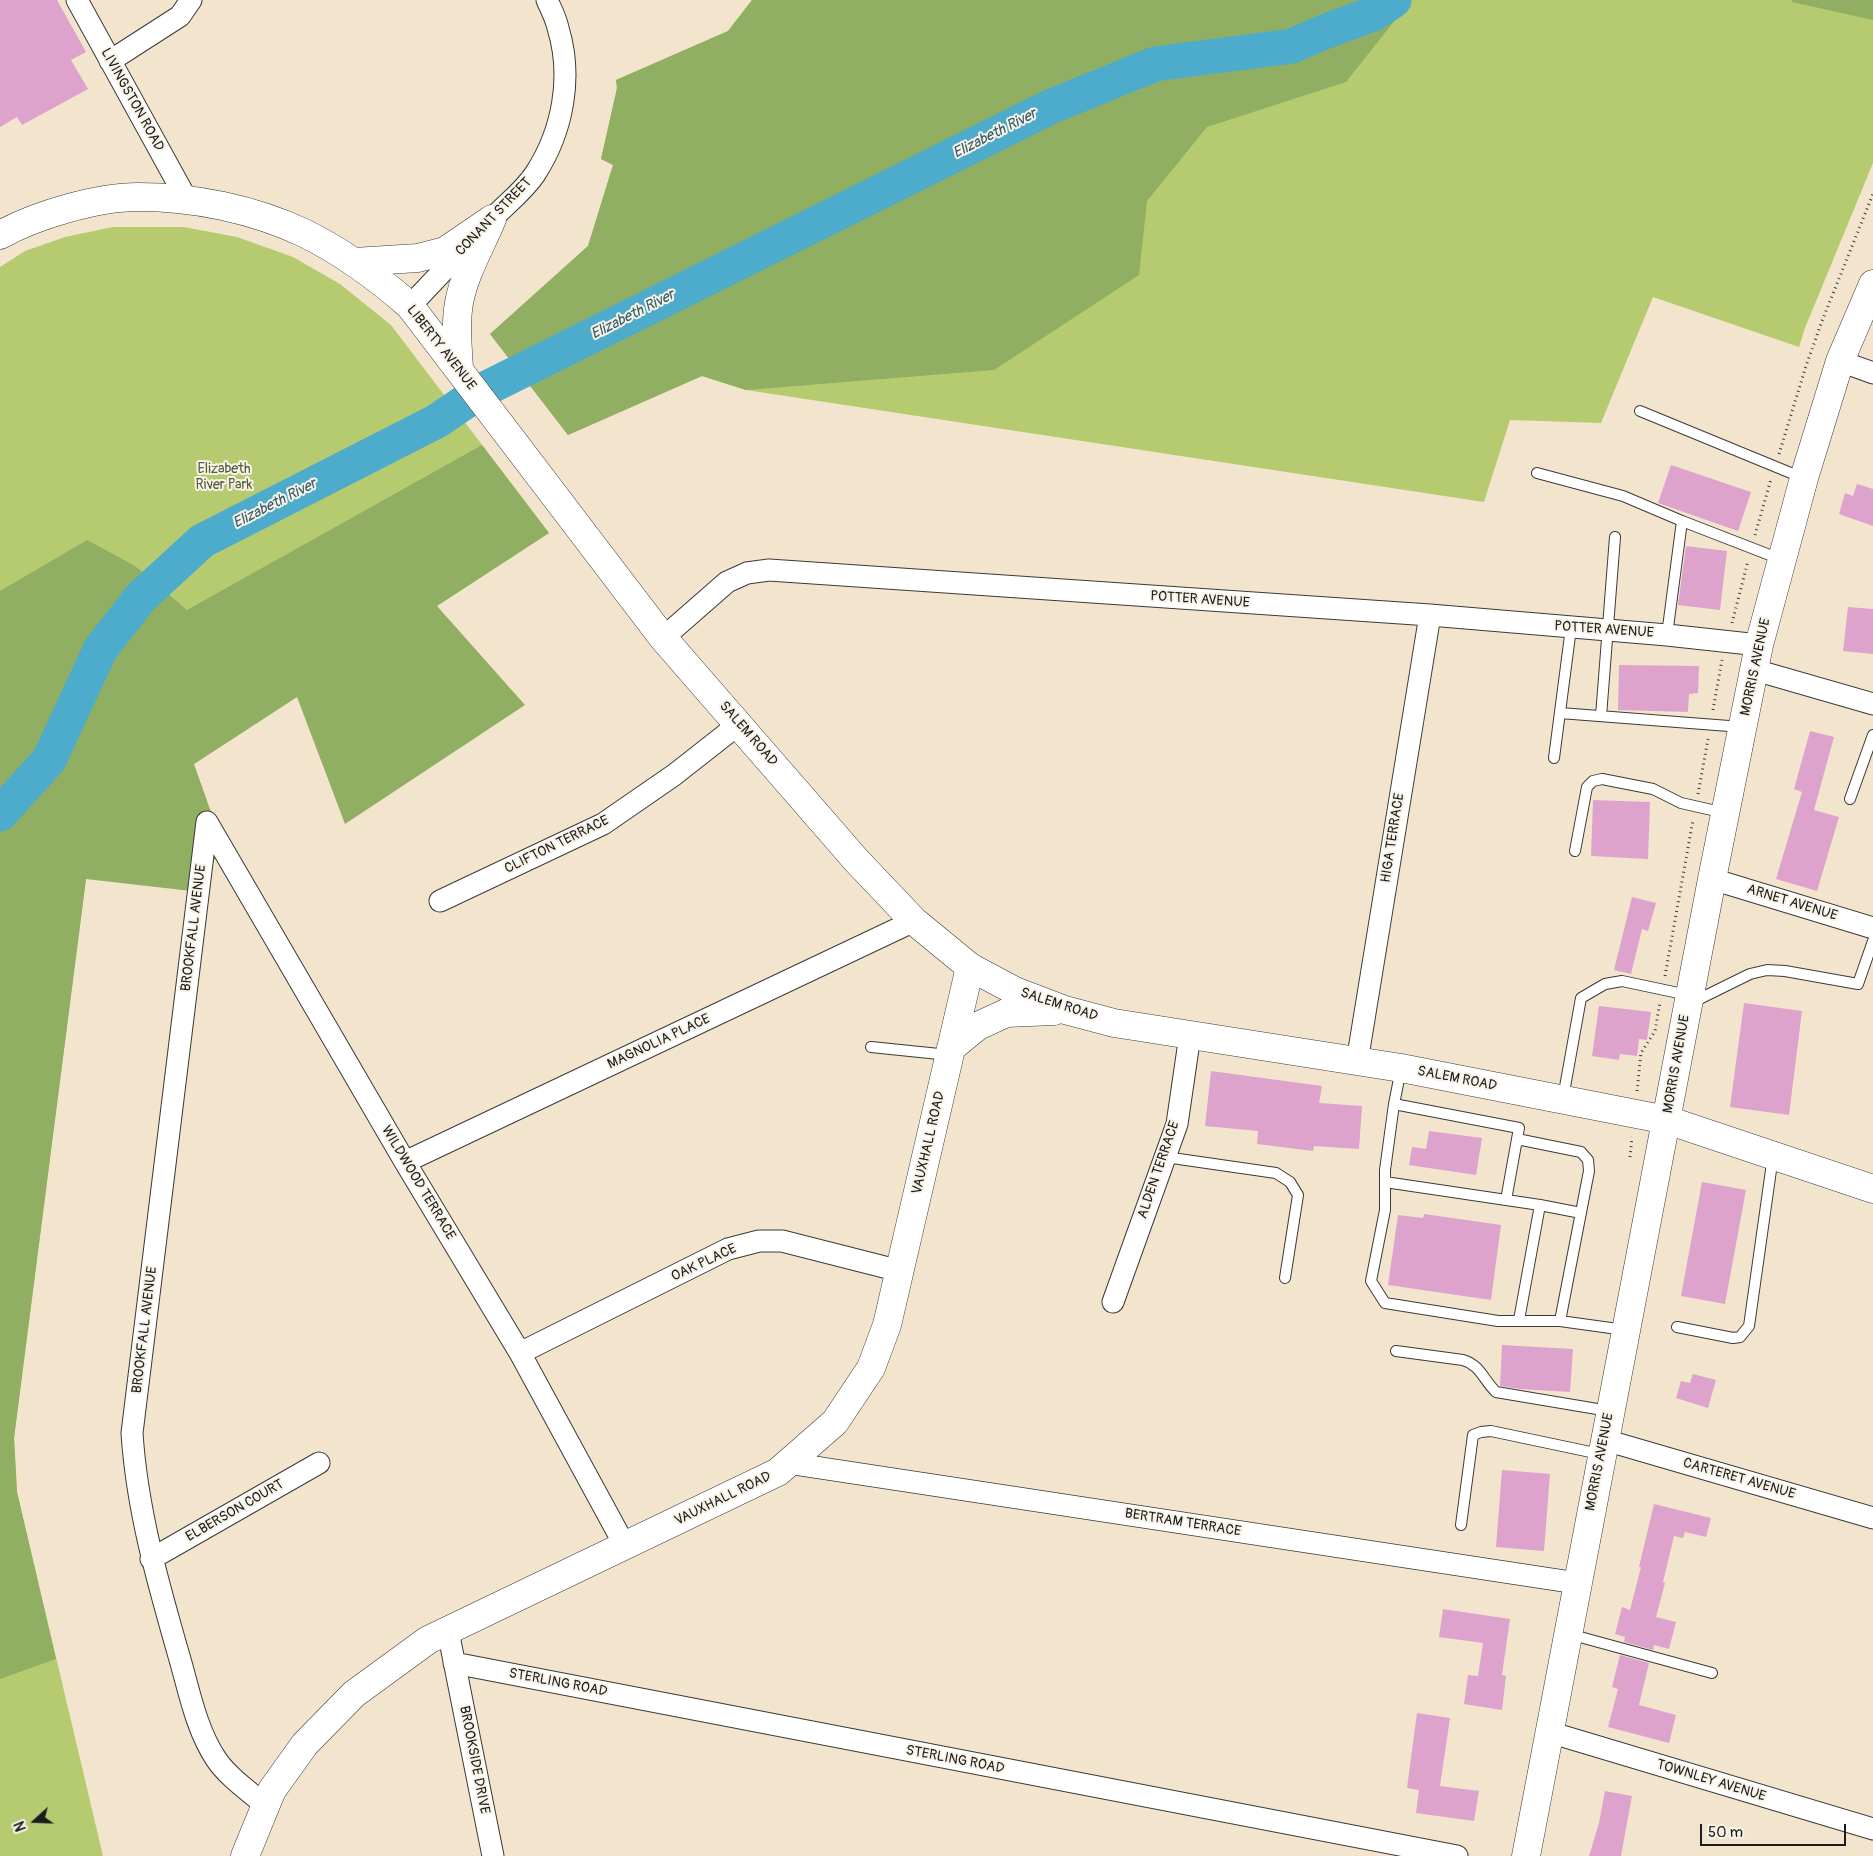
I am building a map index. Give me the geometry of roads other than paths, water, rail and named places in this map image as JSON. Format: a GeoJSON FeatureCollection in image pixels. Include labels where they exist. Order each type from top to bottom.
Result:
{"type":"FeatureCollection","features":[{"type":"Feature","properties":{"kind":"street","name":"LIVINGSTON ROAD"},"geometry":{"type":"LineString","coordinates":[[77,0],[187,200]]}},
{"type":"Feature","properties":{"kind":"street"},"geometry":{"type":"LineString","coordinates":[[110,61],[180,16],[191,0]]}},
{"type":"Feature","properties":{"kind":"street","name":"CONANT STREET"},"geometry":{"type":"LineString","coordinates":[[410,306],[492,219],[520,193],[535,174],[550,148],[559,122],[565,81],[563,47],[558,27],[547,0]]}},
{"type":"Feature","properties":{"kind":"street","name":"LIBERTY AVENUE"},"geometry":{"type":"LineString","coordinates":[[0,234],[57,211],[109,200],[137,197],[187,200],[244,211],[304,233],[354,262],[386,285],[410,306],[506,432]]}},
{"type":"Feature","properties":{"kind":"street"},"geometry":{"type":"LineString","coordinates":[[354,262],[418,258],[445,251],[492,219]]}},
{"type":"Feature","properties":{"kind":"street"},"geometry":{"type":"LineString","coordinates":[[459,369],[457,320],[459,302],[466,278],[492,219]]}},
{"type":"Feature","properties":{"kind":"street","name":"MORRIS AVENUE"},"geometry":{"type":"LineString","coordinates":[[1526,1856],[1712,879],[1757,658],[1781,559],[1840,361],[1867,315],[1873,284]]}},
{"type":"Feature","properties":{"kind":"street"},"geometry":{"type":"LineString","coordinates":[[1840,361],[1873,373]]}},
{"type":"Feature","properties":{"kind":"street","name":"SALEM ROAD"},"geometry":{"type":"LineString","coordinates":[[506,432],[663,638],[856,860],[914,921],[970,967],[1015,991],[1065,1010],[1114,1023],[1401,1068],[1667,1120],[1873,1190]]}},
{"type":"Feature","properties":{"kind":"street","name":"POTTER AVENUE"},"geometry":{"type":"LineString","coordinates":[[663,638],[727,582],[747,573],[769,570],[1430,615],[1667,635],[1757,658],[1873,704]]}},
{"type":"Feature","properties":{"kind":"street","name":"HIGA TERRACE"},"geometry":{"type":"LineString","coordinates":[[1357,1062],[1430,615]]}},
{"type":"Feature","properties":{"kind":"street","name":"CLIFTON TERRACE"},"geometry":{"type":"LineString","coordinates":[[440,902],[603,824],[674,775],[739,724]]}},
{"type":"Feature","properties":{"kind":"street","name":"WILDWOOD TERRACE"},"geometry":{"type":"LineString","coordinates":[[207,822],[405,1162],[520,1353],[625,1546]]}},
{"type":"Feature","properties":{"kind":"street","name":"BROOKFALL AVENUE"},"geometry":{"type":"LineString","coordinates":[[207,822],[132,1433],[134,1470],[151,1559],[205,1740],[217,1760],[231,1776],[266,1806]]}},
{"type":"Feature","properties":{"kind":"street","name":"ARNET AVENUE"},"geometry":{"type":"LineString","coordinates":[[1712,879],[1873,928]]}},
{"type":"Feature","properties":{"kind":"street","name":"MAGNOLIA PLACE"},"geometry":{"type":"LineString","coordinates":[[405,1162],[914,921]]}},
{"type":"Feature","properties":{"kind":"street","name":"VAUXHALL ROAD"},"geometry":{"type":"LineString","coordinates":[[245,1856],[272,1790],[305,1744],[354,1694],[428,1640],[778,1472],[835,1422],[870,1368],[887,1325],[970,967]]}},
{"type":"Feature","properties":{"kind":"street"},"geometry":{"type":"LineString","coordinates":[[951,1052],[978,1026],[1006,1013],[1065,1010]]}},
{"type":"Feature","properties":{"kind":"street","name":"ALDEN TERRACE"},"geometry":{"type":"LineString","coordinates":[[1113,1302],[1176,1124],[1190,1035]]}},
{"type":"Feature","properties":{"kind":"street","name":"OAK PLACE"},"geometry":{"type":"LineString","coordinates":[[520,1353],[728,1249],[759,1241],[782,1241],[900,1271]]}},
{"type":"Feature","properties":{"kind":"street","name":"CARTERET AVENUE"},"geometry":{"type":"LineString","coordinates":[[1603,1447],[1873,1518]]}},
{"type":"Feature","properties":{"kind":"street","name":"ELBERSON COURT"},"geometry":{"type":"LineString","coordinates":[[151,1559],[319,1462]]}},
{"type":"Feature","properties":{"kind":"street","name":"BERTRAM TERRACE"},"geometry":{"type":"LineString","coordinates":[[788,1463],[1578,1583]]}},
{"type":"Feature","properties":{"kind":"street","name":"BROOKSIDE DRIVE"},"geometry":{"type":"LineString","coordinates":[[448,1631],[494,1856]]}},
{"type":"Feature","properties":{"kind":"street","name":"STERLING ROAD"},"geometry":{"type":"LineString","coordinates":[[454,1663],[1456,1856]]}},
{"type":"Feature","properties":{"kind":"street","name":"TOWNLEY AVENUE"},"geometry":{"type":"LineString","coordinates":[[1549,1732],[1873,1829]]}},
{"type":"Feature","properties":{"kind":"lane"},"geometry":{"type":"LineString","coordinates":[[1640,411],[1804,478]]}},
{"type":"Feature","properties":{"kind":"lane"},"geometry":{"type":"LineString","coordinates":[[1538,473],[1623,496],[1781,559]]}},
{"type":"Feature","properties":{"kind":"lane"},"geometry":{"type":"LineString","coordinates":[[1667,635],[1682,521]]}},
{"type":"Feature","properties":{"kind":"lane"},"geometry":{"type":"LineString","coordinates":[[1601,716],[1615,537]]}},
{"type":"Feature","properties":{"kind":"lane"},"geometry":{"type":"LineString","coordinates":[[1554,758],[1571,628]]}},
{"type":"Feature","properties":{"kind":"lane"},"geometry":{"type":"LineString","coordinates":[[1560,713],[1743,727]]}},
{"type":"Feature","properties":{"kind":"lane"},"geometry":{"type":"LineString","coordinates":[[1850,799],[1873,735]]}},
{"type":"Feature","properties":{"kind":"lane"},"geometry":{"type":"LineString","coordinates":[[1575,851],[1587,787],[1593,781],[1602,779],[1653,789],[1681,803],[1726,813]]}},
{"type":"Feature","properties":{"kind":"lane"},"geometry":{"type":"LineString","coordinates":[[1563,1099],[1580,998],[1605,984],[1622,981],[1689,1000],[1750,974],[1767,970],[1785,971],[1858,984],[1873,941]]}},
{"type":"Feature","properties":{"kind":"lane"},"geometry":{"type":"LineString","coordinates":[[871,1047],[951,1052]]}},
{"type":"Feature","properties":{"kind":"lane"},"geometry":{"type":"LineString","coordinates":[[1401,1068],[1385,1170],[1385,1210],[1372,1281],[1385,1303],[1498,1321],[1560,1321],[1626,1330]]}},
{"type":"Feature","properties":{"kind":"lane"},"geometry":{"type":"LineString","coordinates":[[1394,1104],[1519,1128],[1506,1200]]}},
{"type":"Feature","properties":{"kind":"lane"},"geometry":{"type":"LineString","coordinates":[[1517,1139],[1581,1152],[1588,1160],[1589,1171],[1560,1321]]}},
{"type":"Feature","properties":{"kind":"lane"},"geometry":{"type":"LineString","coordinates":[[1677,1327],[1733,1338],[1740,1337],[1749,1326],[1773,1155]]}},
{"type":"Feature","properties":{"kind":"lane"},"geometry":{"type":"LineString","coordinates":[[1165,1157],[1276,1173],[1290,1182],[1298,1195],[1285,1278]]}},
{"type":"Feature","properties":{"kind":"lane"},"geometry":{"type":"LineString","coordinates":[[1385,1182],[1581,1213]]}},
{"type":"Feature","properties":{"kind":"lane"},"geometry":{"type":"LineString","coordinates":[[1519,1320],[1540,1205]]}},
{"type":"Feature","properties":{"kind":"lane"},"geometry":{"type":"LineString","coordinates":[[1396,1351],[1463,1360],[1472,1363],[1496,1392],[1610,1411]]}},
{"type":"Feature","properties":{"kind":"lane"},"geometry":{"type":"LineString","coordinates":[[1461,1525],[1473,1434],[1490,1432],[1603,1447]]}},
{"type":"Feature","properties":{"kind":"lane"},"geometry":{"type":"LineString","coordinates":[[1568,1634],[1712,1673]]}},
{"type":"Feature","properties":{"kind":"waterway","name":"Elizabeth River"},"geometry":{"type":"LineString","coordinates":[[0,814],[49,760],[100,650],[140,598],[202,541],[437,421],[481,391],[1050,107],[1155,64],[1292,46],[1375,13],[1394,0]]}},
{"type":"Feature","properties":{"kind":"park label","name":"Elizabeth River Park"},"geometry":{"type":"Point","coordinates":[224,478]}}]}
